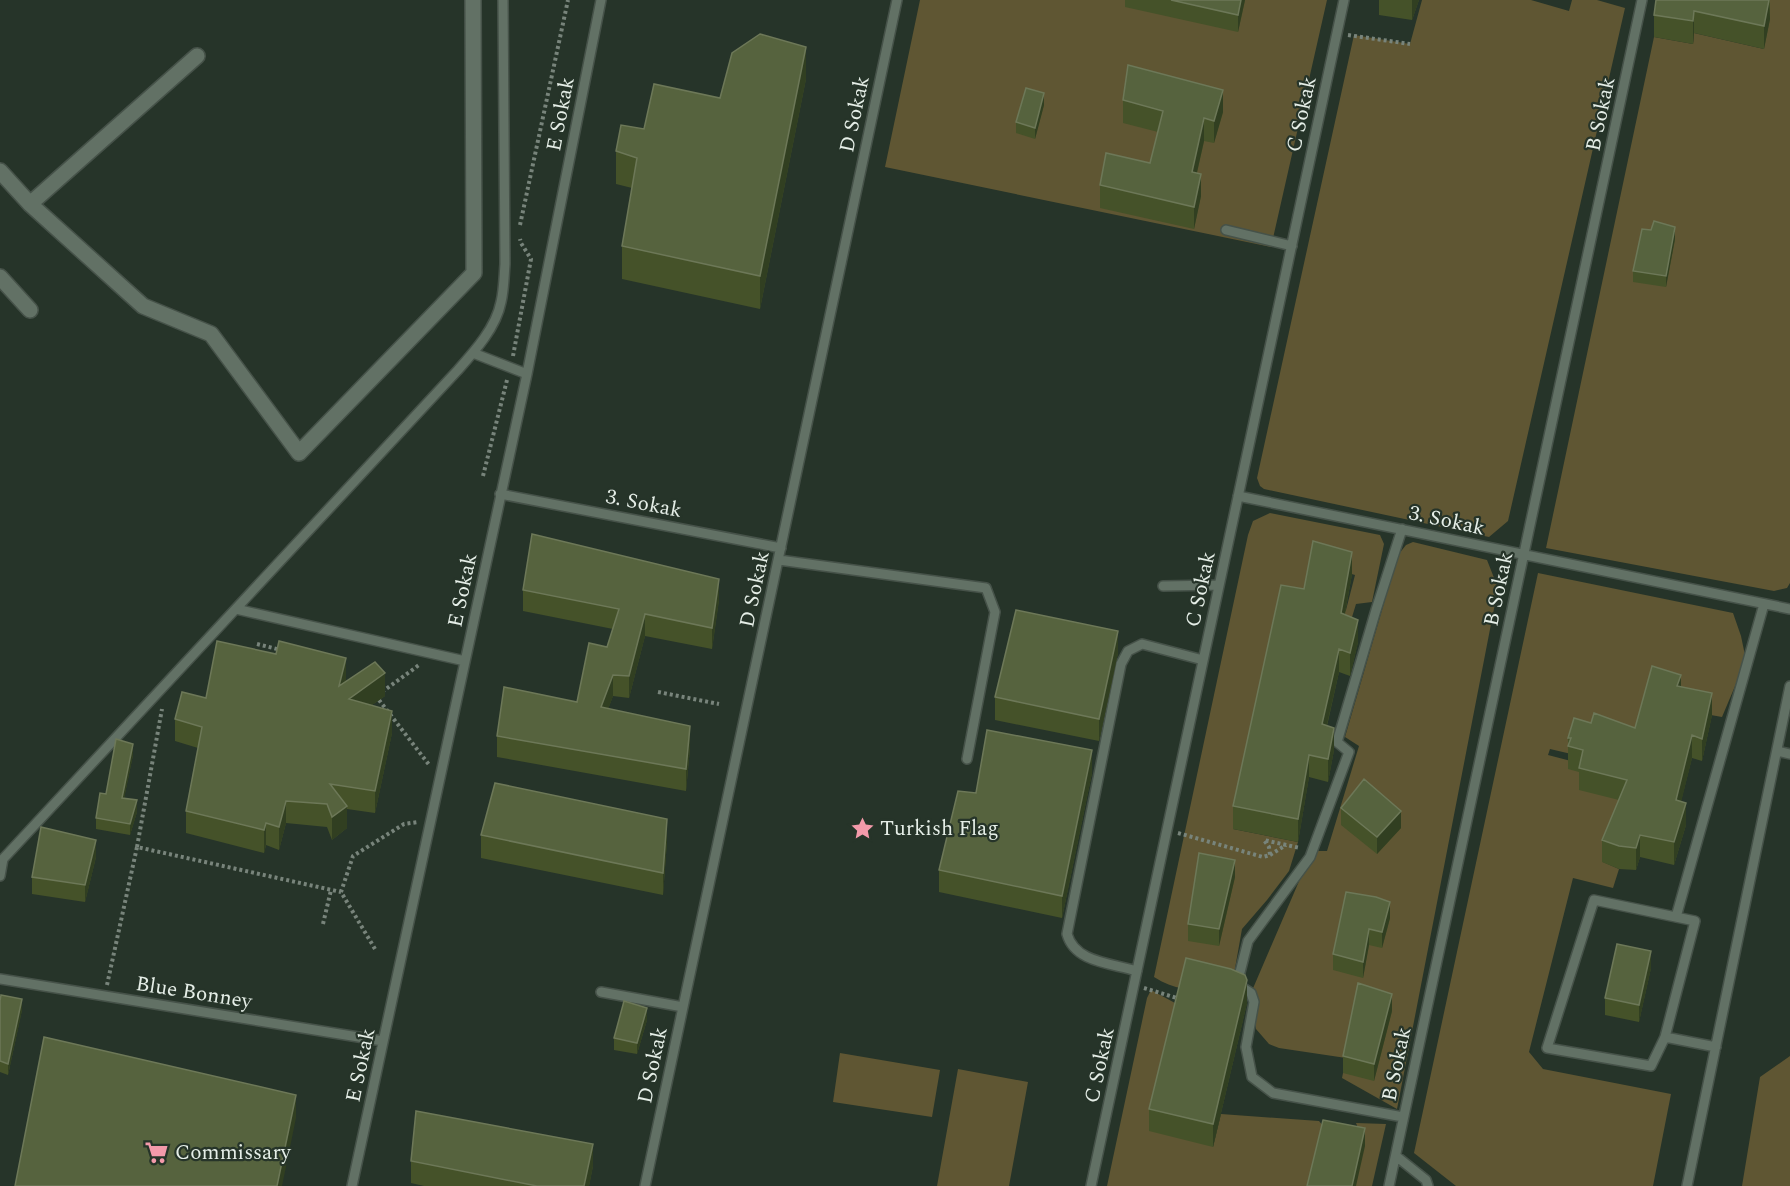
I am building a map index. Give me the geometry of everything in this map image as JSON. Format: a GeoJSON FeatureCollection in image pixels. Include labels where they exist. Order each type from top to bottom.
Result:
{"type":"FeatureCollection","features":[{"type":"Feature","properties":{"kind":"street"},"geometry":{"type":"LineString","coordinates":[[0,171],[30,204],[143,306],[211,334],[298,453],[474,273],[473,0]]}},
{"type":"Feature","properties":{"kind":"street"},"geometry":{"type":"LineString","coordinates":[[30,204],[197,56]]}},
{"type":"Feature","properties":{"kind":"street"},"geometry":{"type":"LineString","coordinates":[[0,277],[30,310]]}},
{"type":"Feature","properties":{"kind":"lane"},"geometry":{"type":"LineString","coordinates":[[0,876],[1,860],[473,352],[492,326],[501,304],[505,264],[503,0]]}},
{"type":"Feature","properties":{"kind":"lane","name":"E Sokak"},"geometry":{"type":"LineString","coordinates":[[352,1186],[501,494],[601,0]]}},
{"type":"Feature","properties":{"kind":"lane","name":"D Sokak"},"geometry":{"type":"LineString","coordinates":[[645,1186],[897,0]]}},
{"type":"Feature","properties":{"kind":"lane","name":"C Sokak"},"geometry":{"type":"LineString","coordinates":[[1091,1186],[1344,0]]}},
{"type":"Feature","properties":{"kind":"lane","name":"B Sokak"},"geometry":{"type":"LineString","coordinates":[[1389,1186],[1642,0]]}},
{"type":"Feature","properties":{"kind":"lane"},"geometry":{"type":"LineString","coordinates":[[1226,230],[1292,246]]}},
{"type":"Feature","properties":{"kind":"lane"},"geometry":{"type":"LineString","coordinates":[[473,352],[526,374]]}},
{"type":"Feature","properties":{"kind":"lane","name":"3. Sokak"},"geometry":{"type":"LineString","coordinates":[[501,494],[781,548]]}},
{"type":"Feature","properties":{"kind":"lane","name":"3. Sokak"},"geometry":{"type":"LineString","coordinates":[[1238,495],[1790,609]]}},
{"type":"Feature","properties":{"kind":"lane"},"geometry":{"type":"LineString","coordinates":[[1402,529],[1337,742],[1349,752],[1311,857],[1248,941],[1237,984],[1251,993],[1254,1002],[1246,1047],[1252,1077],[1273,1093],[1403,1117]]}},
{"type":"Feature","properties":{"kind":"lane"},"geometry":{"type":"LineString","coordinates":[[778,560],[986,588],[995,612],[967,759]]}},
{"type":"Feature","properties":{"kind":"lane"},"geometry":{"type":"LineString","coordinates":[[1163,586],[1219,585]]}},
{"type":"Feature","properties":{"kind":"lane"},"geometry":{"type":"LineString","coordinates":[[1676,917],[1764,604]]}},
{"type":"Feature","properties":{"kind":"lane"},"geometry":{"type":"LineString","coordinates":[[236,609],[465,661]]}},
{"type":"Feature","properties":{"kind":"lane"},"geometry":{"type":"LineString","coordinates":[[1137,971],[1082,956],[1070,944],[1067,934],[1121,664],[1128,651],[1142,644],[1203,660]]}},
{"type":"Feature","properties":{"kind":"lane"},"geometry":{"type":"LineString","coordinates":[[1687,1186],[1790,686]]}},
{"type":"Feature","properties":{"kind":"lane"},"geometry":{"type":"LineString","coordinates":[[1777,752],[1790,754]]}},
{"type":"Feature","properties":{"kind":"lane"},"geometry":{"type":"LineString","coordinates":[[1594,900],[1695,921],[1665,1037],[1651,1066],[1547,1048],[1594,900]]}},
{"type":"Feature","properties":{"kind":"lane","name":"Blue Bonney"},"geometry":{"type":"LineString","coordinates":[[0,979],[383,1041]]}},
{"type":"Feature","properties":{"kind":"lane"},"geometry":{"type":"LineString","coordinates":[[601,992],[683,1007]]}},
{"type":"Feature","properties":{"kind":"lane"},"geometry":{"type":"LineString","coordinates":[[1665,1037],[1716,1047]]}},
{"type":"Feature","properties":{"kind":"lane"},"geometry":{"type":"LineString","coordinates":[[1396,1156],[1426,1180],[1428,1186]]}},
{"type":"Feature","properties":{"kind":"path"},"geometry":{"type":"LineString","coordinates":[[519,227],[568,0]]}},
{"type":"Feature","properties":{"kind":"path"},"geometry":{"type":"LineString","coordinates":[[1338,28],[1341,34],[1410,44]]}},
{"type":"Feature","properties":{"kind":"path"},"geometry":{"type":"LineString","coordinates":[[483,476],[519,333],[531,259],[521,243],[520,235]]}},
{"type":"Feature","properties":{"kind":"path"},"geometry":{"type":"LineString","coordinates":[[257,644],[289,651]]}},
{"type":"Feature","properties":{"kind":"path"},"geometry":{"type":"LineString","coordinates":[[382,692],[435,654]]}},
{"type":"Feature","properties":{"kind":"path"},"geometry":{"type":"LineString","coordinates":[[104,996],[137,847],[167,682]]}},
{"type":"Feature","properties":{"kind":"path"},"geometry":{"type":"LineString","coordinates":[[658,692],[720,704]]}},
{"type":"Feature","properties":{"kind":"path"},"geometry":{"type":"LineString","coordinates":[[379,700],[440,779]]}},
{"type":"Feature","properties":{"kind":"path"},"geometry":{"type":"LineString","coordinates":[[341,892],[353,856],[404,824],[430,820]]}},
{"type":"Feature","properties":{"kind":"path"},"geometry":{"type":"LineString","coordinates":[[1167,830],[1263,857],[1286,845]]}},
{"type":"Feature","properties":{"kind":"path"},"geometry":{"type":"LineString","coordinates":[[1270,855],[1269,847],[1264,840],[1312,851]]}},
{"type":"Feature","properties":{"kind":"path"},"geometry":{"type":"LineString","coordinates":[[137,847],[341,892],[375,949]]}},
{"type":"Feature","properties":{"kind":"path"},"geometry":{"type":"LineString","coordinates":[[323,924],[331,890]]}},
{"type":"Feature","properties":{"kind":"path"},"geometry":{"type":"LineString","coordinates":[[1134,985],[1181,999]]}},
{"type":"Feature","properties":{"kind":"shaded area"},"geometry":{"type":"Polygon","coordinates":[[[920,0],[1327,0],[1271,247],[885,167],[920,0]]]}},
{"type":"Feature","properties":{"kind":"shaded area"},"geometry":{"type":"Polygon","coordinates":[[[1422,0],[1531,0],[1569,11],[1572,0],[1597,0],[1625,8],[1508,521],[1489,537],[1264,489],[1257,478],[1354,35],[1410,44],[1422,0]]]}},
{"type":"Feature","properties":{"kind":"shaded area"},"geometry":{"type":"Polygon","coordinates":[[[1720,0],[1790,0],[1790,583],[1787,588],[1774,591],[1546,548],[1654,37],[1693,44],[1694,33],[1764,49],[1720,0]]]}},
{"type":"Feature","properties":{"kind":"shaded area"},"geometry":{"type":"Polygon","coordinates":[[[1270,513],[1380,535],[1384,544],[1372,602],[1356,604],[1346,637],[1333,633],[1346,610],[1355,575],[1314,563],[1233,829],[1298,842],[1289,871],[1242,929],[1231,991],[1201,991],[1182,988],[1154,977],[1248,535],[1253,521],[1270,513]]]}},
{"type":"Feature","properties":{"kind":"shaded area"},"geometry":{"type":"Polygon","coordinates":[[[1413,542],[1487,560],[1498,588],[1397,1109],[1342,1078],[1346,1058],[1279,1048],[1269,1044],[1256,1029],[1251,993],[1312,851],[1327,851],[1359,746],[1345,737],[1398,555],[1406,545],[1413,542]]]}},
{"type":"Feature","properties":{"kind":"shaded area"},"geometry":{"type":"Polygon","coordinates":[[[1538,573],[1733,613],[1746,660],[1722,717],[1677,709],[1631,768],[1550,749],[1548,755],[1649,787],[1603,862],[1619,869],[1613,888],[1573,878],[1529,1052],[1543,1069],[1671,1094],[1653,1186],[1456,1186],[1414,1153],[1538,573]]]}},
{"type":"Feature","properties":{"kind":"shaded area"},"geometry":{"type":"Polygon","coordinates":[[[1151,990],[1175,1003],[1213,1147],[1221,1114],[1319,1121],[1324,1127],[1365,1145],[1356,1123],[1386,1124],[1372,1186],[1107,1186],[1147,998],[1151,990]]]}},
{"type":"Feature","properties":{"kind":"shaded area"},"geometry":{"type":"Polygon","coordinates":[[[840,1053],[940,1070],[932,1117],[833,1102],[840,1053]]]}},
{"type":"Feature","properties":{"kind":"shaded area"},"geometry":{"type":"Polygon","coordinates":[[[1790,1056],[1790,1186],[1742,1186],[1760,1077],[1790,1056]]]}},
{"type":"Feature","properties":{"kind":"shaded area"},"geometry":{"type":"Polygon","coordinates":[[[958,1069],[1028,1082],[1009,1186],[937,1186],[958,1069]]]}},
{"type":"Feature","properties":{"kind":"building"},"geometry":{"type":"Polygon","coordinates":[[[1171,0],[1241,0],[1238,15],[1171,0]]]}},
{"type":"Feature","properties":{"kind":"building"},"geometry":{"type":"Polygon","coordinates":[[[1656,0],[1769,0],[1764,26],[1694,11],[1693,21],[1654,15],[1656,0]]]}},
{"type":"Feature","properties":{"kind":"building"},"geometry":{"type":"Polygon","coordinates":[[[760,34],[806,47],[760,276],[622,246],[637,158],[616,151],[621,125],[644,129],[654,84],[720,98],[732,53],[760,34]]]}},
{"type":"Feature","properties":{"kind":"building"},"geometry":{"type":"Polygon","coordinates":[[[1128,65],[1223,90],[1214,121],[1204,118],[1192,172],[1201,174],[1194,207],[1100,185],[1106,153],[1150,163],[1163,111],[1123,100],[1128,65]]]}},
{"type":"Feature","properties":{"kind":"building"},"geometry":{"type":"Polygon","coordinates":[[[1026,88],[1044,93],[1035,128],[1016,122],[1026,88]]]}},
{"type":"Feature","properties":{"kind":"building"},"geometry":{"type":"Polygon","coordinates":[[[1654,221],[1675,227],[1666,276],[1633,271],[1642,229],[1651,230],[1654,221]]]}},
{"type":"Feature","properties":{"kind":"building"},"geometry":{"type":"Polygon","coordinates":[[[532,534],[719,579],[712,628],[645,614],[629,676],[613,675],[601,707],[690,726],[686,769],[497,736],[504,687],[577,702],[589,643],[607,647],[619,609],[523,590],[532,534]]]}},
{"type":"Feature","properties":{"kind":"building"},"geometry":{"type":"Polygon","coordinates":[[[1313,541],[1352,552],[1341,613],[1358,620],[1350,653],[1339,649],[1322,724],[1334,728],[1328,759],[1309,755],[1298,819],[1233,806],[1281,585],[1304,589],[1313,541]]]}},
{"type":"Feature","properties":{"kind":"building"},"geometry":{"type":"Polygon","coordinates":[[[1016,610],[1118,631],[1099,719],[995,697],[1016,610]]]}},
{"type":"Feature","properties":{"kind":"building"},"geometry":{"type":"Polygon","coordinates":[[[217,641],[276,654],[279,641],[346,658],[339,686],[375,662],[385,673],[349,699],[392,711],[375,791],[330,784],[347,806],[332,817],[327,804],[286,801],[279,827],[266,823],[264,830],[186,811],[202,727],[175,719],[182,692],[206,698],[217,641]]]}},
{"type":"Feature","properties":{"kind":"building"},"geometry":{"type":"Polygon","coordinates":[[[1652,666],[1681,675],[1677,686],[1712,693],[1702,739],[1692,735],[1676,800],[1686,803],[1674,842],[1640,835],[1636,848],[1619,846],[1602,840],[1627,780],[1579,768],[1583,750],[1568,746],[1571,738],[1568,738],[1574,718],[1591,723],[1594,713],[1635,728],[1652,666]]]}},
{"type":"Feature","properties":{"kind":"building"},"geometry":{"type":"Polygon","coordinates":[[[987,730],[1092,750],[1062,896],[939,870],[958,791],[976,793],[987,730]]]}},
{"type":"Feature","properties":{"kind":"building"},"geometry":{"type":"Polygon","coordinates":[[[116,739],[133,744],[122,798],[137,800],[130,824],[96,818],[100,793],[106,794],[116,739]]]}},
{"type":"Feature","properties":{"kind":"building"},"geometry":{"type":"Polygon","coordinates":[[[1364,779],[1401,811],[1377,837],[1341,808],[1364,779]]]}},
{"type":"Feature","properties":{"kind":"building"},"geometry":{"type":"Polygon","coordinates":[[[495,783],[667,819],[663,873],[481,835],[495,783]]]}},
{"type":"Feature","properties":{"kind":"building"},"geometry":{"type":"Polygon","coordinates":[[[41,827],[96,840],[85,885],[32,877],[41,827]]]}},
{"type":"Feature","properties":{"kind":"building"},"geometry":{"type":"Polygon","coordinates":[[[1199,853],[1235,860],[1219,929],[1188,924],[1199,853]]]}},
{"type":"Feature","properties":{"kind":"building"},"geometry":{"type":"Polygon","coordinates":[[[1346,892],[1390,902],[1382,932],[1369,929],[1363,962],[1333,954],[1346,892]]]}},
{"type":"Feature","properties":{"kind":"building"},"geometry":{"type":"Polygon","coordinates":[[[1617,944],[1651,951],[1639,1005],[1605,998],[1617,944]]]}},
{"type":"Feature","properties":{"kind":"building"},"geometry":{"type":"Polygon","coordinates":[[[1186,958],[1231,969],[1245,975],[1247,980],[1213,1124],[1149,1109],[1186,958]]]}},
{"type":"Feature","properties":{"kind":"building"},"geometry":{"type":"Polygon","coordinates":[[[1358,983],[1392,994],[1374,1064],[1343,1056],[1358,983]]]}},
{"type":"Feature","properties":{"kind":"building"},"geometry":{"type":"Polygon","coordinates":[[[1,995],[22,999],[8,1064],[0,1061],[1,995]]]}},
{"type":"Feature","properties":{"kind":"building"},"geometry":{"type":"Polygon","coordinates":[[[624,1001],[647,1008],[637,1043],[614,1038],[624,1001]]]}},
{"type":"Feature","properties":{"kind":"building","name":"Commissary"},"geometry":{"type":"Polygon","coordinates":[[[44,1037],[296,1095],[277,1186],[15,1186],[44,1037]]]}},
{"type":"Feature","properties":{"kind":"building"},"geometry":{"type":"Polygon","coordinates":[[[416,1111],[593,1144],[584,1186],[537,1186],[411,1161],[416,1111]]]}},
{"type":"Feature","properties":{"kind":"building"},"geometry":{"type":"Polygon","coordinates":[[[1323,1120],[1365,1128],[1352,1186],[1307,1186],[1323,1120]]]}},
{"type":"Feature","properties":{"kind":"place","name":"Turkish Flag"},"geometry":{"type":"Point","coordinates":[862,828]}},
{"type":"Feature","properties":{"kind":"place","name":"Commissary"},"geometry":{"type":"Point","coordinates":[157,1152]}}]}
